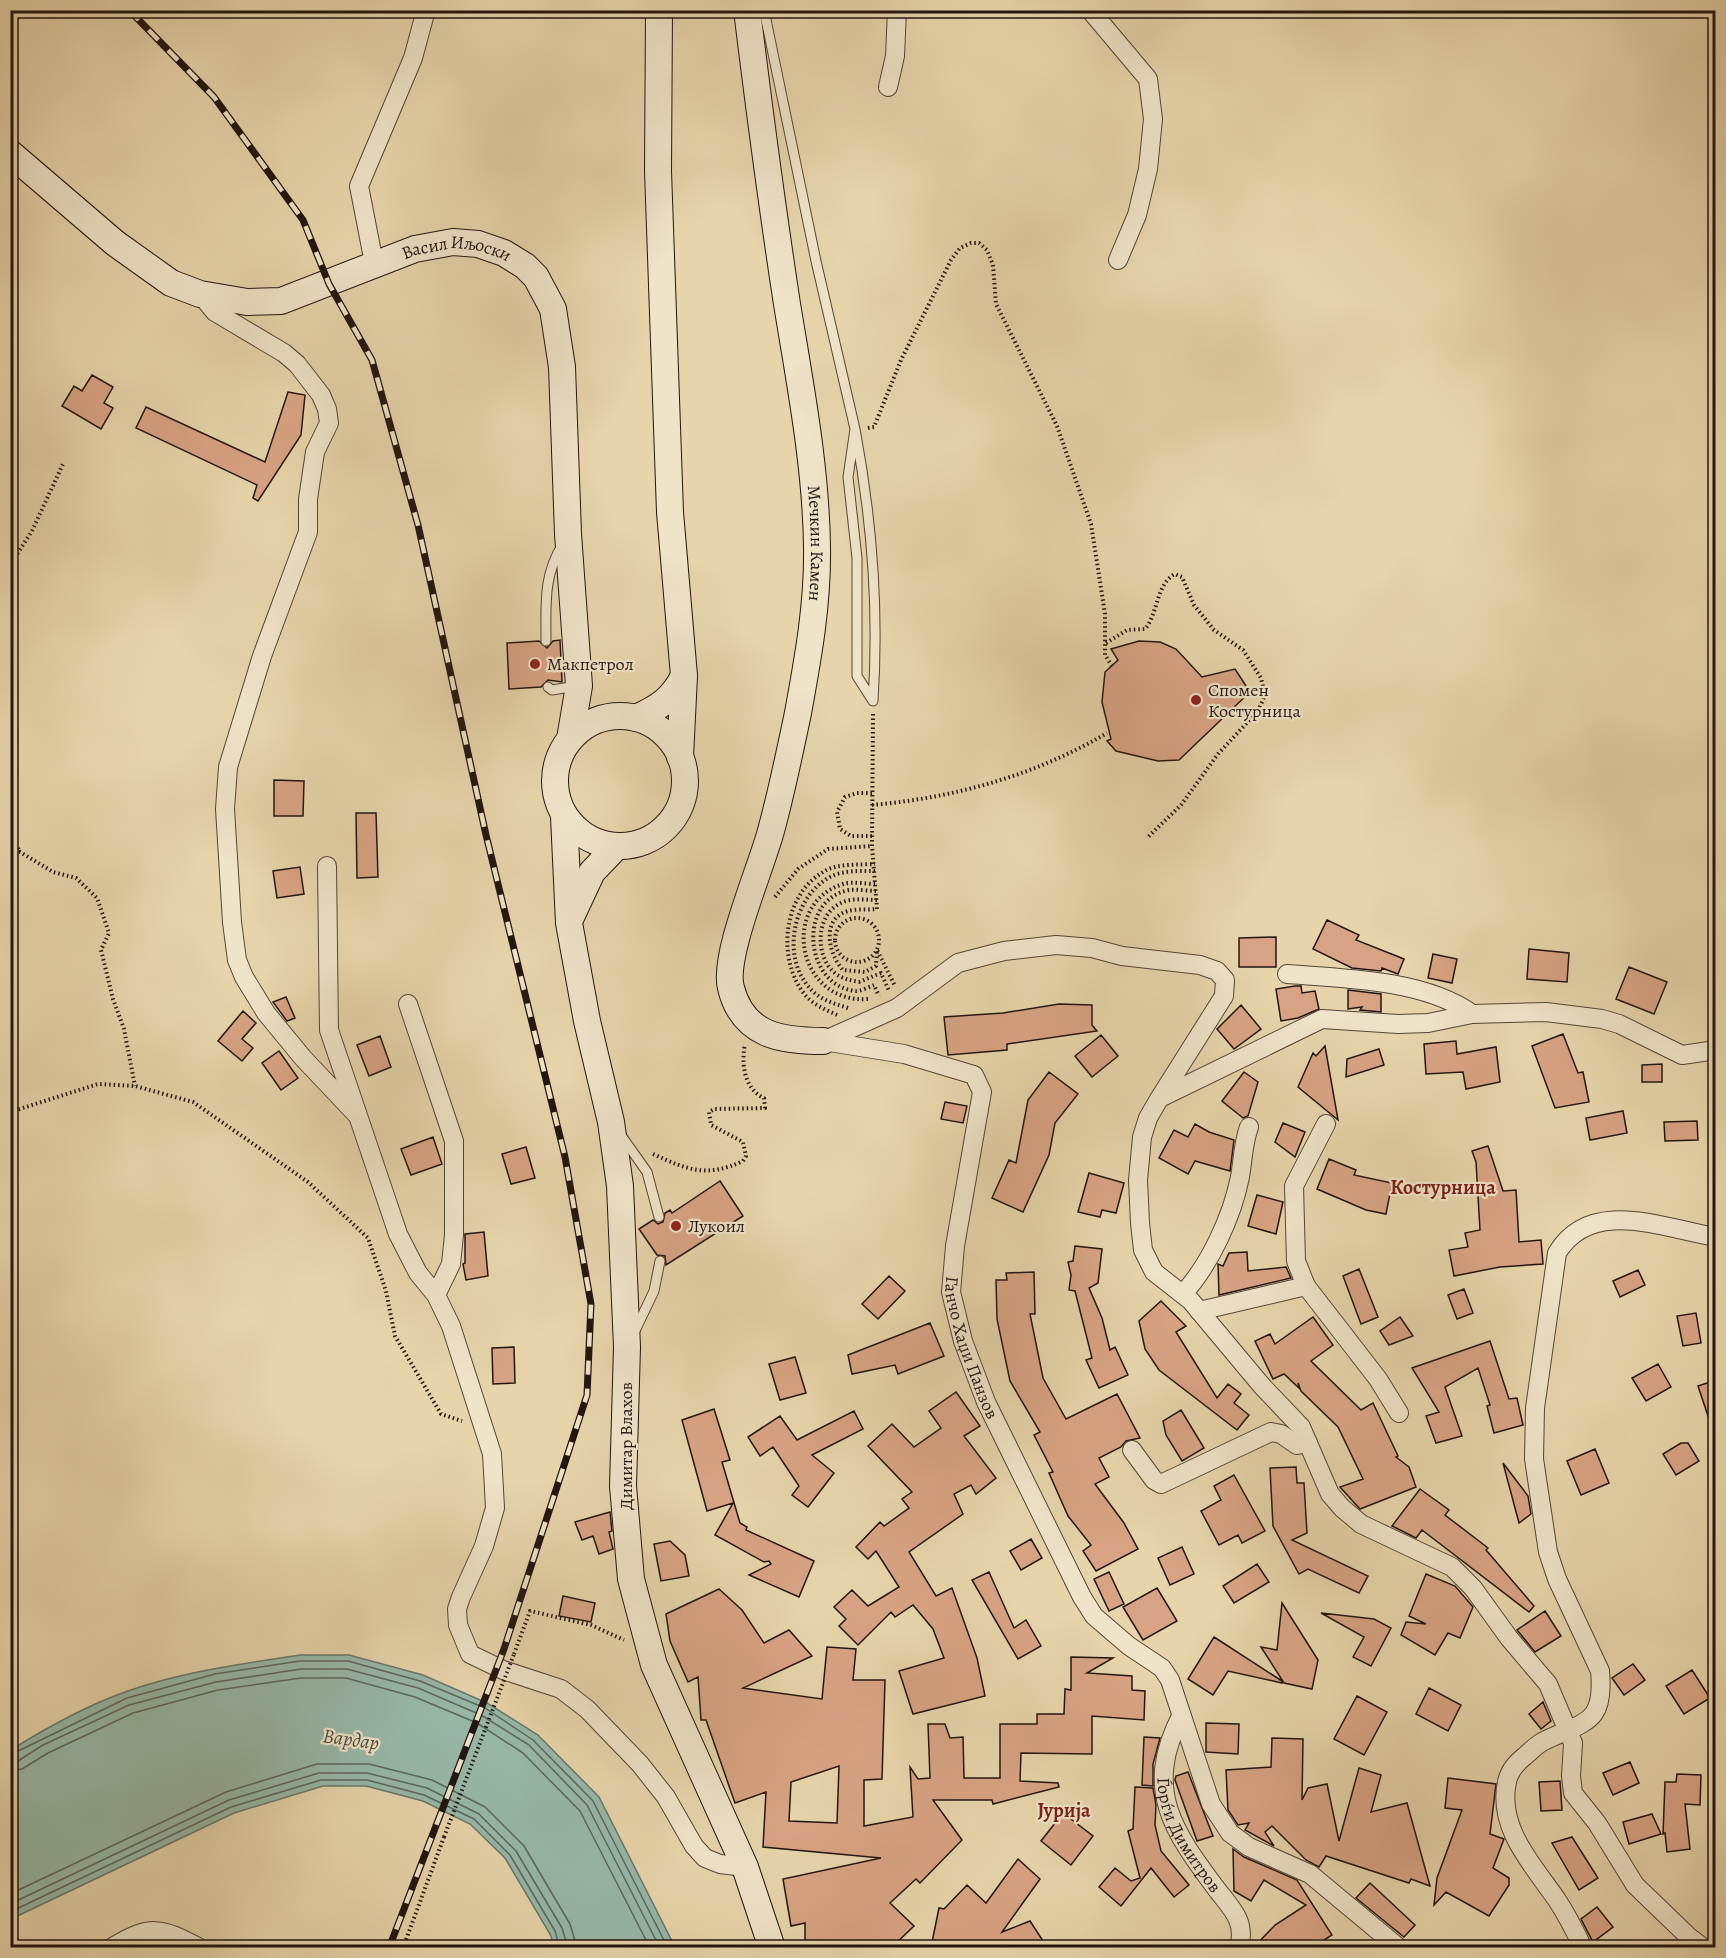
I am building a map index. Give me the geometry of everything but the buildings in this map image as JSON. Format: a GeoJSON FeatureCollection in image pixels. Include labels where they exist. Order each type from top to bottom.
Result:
{"type":"FeatureCollection","features":[{"type":"Feature","properties":{"kind":"main road"},"geometry":{"type":"LineString","coordinates":[[658,10],[658,171],[670,512],[684,676],[680,756],[686,782],[680,808],[665,829],[642,843],[616,847],[596,843],[578,832],[564,817],[556,798],[554,777],[559,756],[580,729],[608,717],[636,718],[655,726],[670,739],[680,756]]}},
{"type":"Feature","properties":{"kind":"main road","name":"Мечкин Камен"},"geometry":{"type":"LineString","coordinates":[[747,10],[774,217],[811,466],[817,547],[814,631],[772,829],[730,961],[730,986],[736,1004],[764,1032],[779,1039],[823,1041]]}},
{"type":"Feature","properties":{"kind":"main road","name":"Васил Иљоски"},"geometry":{"type":"LineString","coordinates":[[10,153],[115,243],[171,283],[200,294],[247,302],[281,301],[302,295],[374,263],[432,245],[453,242],[478,244],[504,253],[525,266],[536,277],[553,309],[559,334],[562,367],[568,534],[579,686],[570,739]]}},
{"type":"Feature","properties":{"kind":"main road"},"geometry":{"type":"LineString","coordinates":[[636,718],[667,701],[684,676]]}},
{"type":"Feature","properties":{"kind":"main road"},"geometry":{"type":"LineString","coordinates":[[579,686],[608,717]]}},
{"type":"Feature","properties":{"kind":"main road","name":"Димитар Влахов"},"geometry":{"type":"LineString","coordinates":[[564,817],[569,923],[587,1021],[611,1122],[620,1186],[627,1347],[623,1486],[631,1579],[650,1651],[745,1867],[772,1947]]}},
{"type":"Feature","properties":{"kind":"main road"},"geometry":{"type":"LineString","coordinates":[[569,923],[592,872],[616,847]]}},
{"type":"Feature","properties":{"kind":"street"},"geometry":{"type":"LineString","coordinates":[[374,263],[359,186],[413,58],[426,10]]}},
{"type":"Feature","properties":{"kind":"street"},"geometry":{"type":"LineString","coordinates":[[888,87],[895,56],[897,10]]}},
{"type":"Feature","properties":{"kind":"street"},"geometry":{"type":"LineString","coordinates":[[1090,10],[1148,80],[1153,119],[1148,170],[1137,215],[1118,260]]}},
{"type":"Feature","properties":{"kind":"street"},"geometry":{"type":"LineString","coordinates":[[200,294],[215,312],[270,344],[297,364],[314,383],[327,409],[329,423],[315,452],[308,499],[308,532],[237,733],[228,767],[225,809],[234,944],[244,977],[266,1013],[303,1058],[360,1119]]}},
{"type":"Feature","properties":{"kind":"street"},"geometry":{"type":"LineString","coordinates":[[327,866],[329,1030],[398,1234],[418,1273],[435,1295],[451,1326],[486,1429],[492,1454],[495,1509],[484,1546],[457,1609],[458,1625],[470,1654],[503,1670],[561,1689],[574,1699],[640,1764],[666,1797],[694,1846],[705,1857],[720,1864],[745,1867]]}},
{"type":"Feature","properties":{"kind":"street"},"geometry":{"type":"LineString","coordinates":[[823,1041],[897,1008],[958,963],[981,955],[1056,945],[1092,948],[1139,959],[1200,965],[1217,971],[1226,980],[1224,996],[1159,1099],[1148,1119],[1142,1137],[1138,1180],[1143,1250],[1154,1272],[1183,1294],[1200,1311],[1262,1386],[1301,1426],[1330,1494],[1342,1508],[1361,1524],[1452,1567],[1465,1577],[1509,1638],[1548,1684],[1573,1743],[1571,1776],[1573,1793],[1597,1823],[1635,1885],[1701,1946]]}},
{"type":"Feature","properties":{"kind":"street"},"geometry":{"type":"LineString","coordinates":[[1287,974],[1362,979],[1443,996],[1472,1014]]}},
{"type":"Feature","properties":{"kind":"street"},"geometry":{"type":"LineString","coordinates":[[408,1004],[454,1141],[454,1235],[451,1264],[435,1295]]}},
{"type":"Feature","properties":{"kind":"street"},"geometry":{"type":"LineString","coordinates":[[1159,1099],[1322,1019],[1398,1024],[1428,1023],[1472,1014],[1546,1012],[1602,1019],[1619,1024],[1682,1056],[1716,1050]]}},
{"type":"Feature","properties":{"kind":"street","name":"Ганчо Хаџи Панзов"},"geometry":{"type":"LineString","coordinates":[[823,1041],[930,1060],[974,1075],[979,1081],[982,1092],[979,1118],[953,1266],[951,1292],[963,1341],[986,1402],[1082,1597],[1094,1616],[1129,1646],[1162,1668],[1174,1687],[1181,1716]]}},
{"type":"Feature","properties":{"kind":"street"},"geometry":{"type":"LineString","coordinates":[[1326,1124],[1294,1186],[1296,1261],[1306,1286],[1378,1379],[1399,1413]]}},
{"type":"Feature","properties":{"kind":"street"},"geometry":{"type":"LineString","coordinates":[[1183,1294],[1199,1276],[1235,1196],[1249,1126]]}},
{"type":"Feature","properties":{"kind":"street"},"geometry":{"type":"LineString","coordinates":[[1583,1947],[1570,1920],[1516,1839],[1507,1817],[1506,1799],[1506,1782],[1515,1765],[1545,1740],[1570,1732],[1584,1724],[1594,1715],[1602,1687],[1600,1671],[1557,1579],[1548,1552],[1534,1459],[1535,1408],[1557,1253],[1572,1234],[1600,1222],[1639,1220],[1716,1237]]}},
{"type":"Feature","properties":{"kind":"street"},"geometry":{"type":"LineString","coordinates":[[1200,1311],[1306,1286]]}},
{"type":"Feature","properties":{"kind":"street"},"geometry":{"type":"LineString","coordinates":[[1132,1450],[1154,1480],[1161,1484],[1271,1432],[1281,1434],[1297,1445],[1308,1443]]}},
{"type":"Feature","properties":{"kind":"street"},"geometry":{"type":"LineString","coordinates":[[1181,1716],[1210,1804],[1230,1833],[1249,1847],[1310,1874],[1399,1947]]}},
{"type":"Feature","properties":{"kind":"street","name":"Ѓорѓи Димитров"},"geometry":{"type":"LineString","coordinates":[[1181,1716],[1165,1754],[1163,1774],[1167,1811],[1186,1845],[1236,1913],[1242,1926],[1239,1947]]}},
{"type":"Feature","properties":{"kind":"street"},"geometry":{"type":"LineString","coordinates":[[111,1947],[132,1935],[151,1929],[181,1937],[200,1947]]}},
{"type":"Feature","properties":{"kind":"lane"},"geometry":{"type":"LineString","coordinates":[[764,10],[816,261],[864,476],[877,641],[873,701]]}},
{"type":"Feature","properties":{"kind":"lane"},"geometry":{"type":"LineString","coordinates":[[855,429],[848,477],[857,558],[858,676],[873,701]]}},
{"type":"Feature","properties":{"kind":"lane"},"geometry":{"type":"LineString","coordinates":[[546,641],[545,587],[552,560],[568,534]]}},
{"type":"Feature","properties":{"kind":"lane"},"geometry":{"type":"LineString","coordinates":[[548,687],[552,690],[579,686]]}},
{"type":"Feature","properties":{"kind":"lane"},"geometry":{"type":"LineString","coordinates":[[611,1122],[635,1152],[647,1172],[659,1216]]}},
{"type":"Feature","properties":{"kind":"lane"},"geometry":{"type":"LineString","coordinates":[[627,1347],[654,1291],[660,1261]]}},
{"type":"Feature","properties":{"kind":"path"},"geometry":{"type":"LineString","coordinates":[[855,429],[874,428],[901,360],[951,260],[960,248],[971,243],[979,243],[987,250],[993,265],[996,303],[1057,426],[1091,524],[1102,593],[1105,655],[1112,666]]}},
{"type":"Feature","properties":{"kind":"path"},"geometry":{"type":"LineString","coordinates":[[10,565],[32,531],[63,464]]}},
{"type":"Feature","properties":{"kind":"path"},"geometry":{"type":"LineString","coordinates":[[1106,643],[1127,630],[1145,629],[1152,621],[1165,584],[1175,574],[1182,577],[1194,605],[1214,630],[1242,650],[1261,678],[1264,695],[1258,711],[1218,754],[1181,805],[1148,837]]}},
{"type":"Feature","properties":{"kind":"path"},"geometry":{"type":"LineString","coordinates":[[873,701],[872,846],[877,909],[852,910],[842,914],[835,920],[829,937],[834,960],[843,970],[865,972],[876,966],[877,950],[878,933],[869,921],[849,919],[838,929],[837,948],[846,959],[854,962],[867,960],[877,950]]}},
{"type":"Feature","properties":{"kind":"path"},"geometry":{"type":"LineString","coordinates":[[872,805],[911,802],[1009,777],[1050,763],[1107,733]]}},
{"type":"Feature","properties":{"kind":"path"},"geometry":{"type":"LineString","coordinates":[[872,836],[851,836],[840,829],[837,812],[845,797],[857,793],[873,793]]}},
{"type":"Feature","properties":{"kind":"path"},"geometry":{"type":"LineString","coordinates":[[10,832],[20,852],[53,872],[76,878],[97,898],[109,933],[101,950],[113,999],[124,1029],[135,1086]]}},
{"type":"Feature","properties":{"kind":"path"},"geometry":{"type":"LineString","coordinates":[[773,899],[798,868],[828,849],[872,846]]}},
{"type":"Feature","properties":{"kind":"path"},"geometry":{"type":"LineString","coordinates":[[10,853],[20,852]]}},
{"type":"Feature","properties":{"kind":"path"},"geometry":{"type":"LineString","coordinates":[[841,1017],[818,1006],[806,997],[789,968],[787,953],[793,911],[799,895],[825,870],[874,864]]}},
{"type":"Feature","properties":{"kind":"path"},"geometry":{"type":"LineString","coordinates":[[851,1009],[824,999],[807,986],[798,971],[794,956],[797,924],[807,895],[830,877],[842,872],[875,871]]}},
{"type":"Feature","properties":{"kind":"path"},"geometry":{"type":"LineString","coordinates":[[875,1004],[872,998],[843,997],[823,986],[804,959],[803,944],[808,915],[830,891],[845,883],[876,884]]}},
{"type":"Feature","properties":{"kind":"path"},"geometry":{"type":"LineString","coordinates":[[876,891],[849,890],[837,894],[817,918],[812,948],[828,976],[839,984],[857,991],[874,986],[885,1007]]}},
{"type":"Feature","properties":{"kind":"path"},"geometry":{"type":"LineString","coordinates":[[877,900],[853,899],[839,904],[823,923],[821,947],[830,967],[845,979],[859,982],[881,973],[893,1000]]}},
{"type":"Feature","properties":{"kind":"path"},"geometry":{"type":"LineString","coordinates":[[877,950],[896,988]]}},
{"type":"Feature","properties":{"kind":"path"},"geometry":{"type":"LineString","coordinates":[[635,1152],[653,1154],[684,1169],[696,1172],[743,1161],[746,1156],[743,1142],[711,1125],[708,1118],[709,1112],[714,1109],[765,1108],[764,1098],[755,1094],[745,1074],[743,1056],[749,1019]]}},
{"type":"Feature","properties":{"kind":"path"},"geometry":{"type":"LineString","coordinates":[[10,1112],[98,1084],[135,1086],[193,1102],[308,1182],[368,1238],[386,1291],[395,1336],[441,1414],[486,1429]]}},
{"type":"Feature","properties":{"kind":"path"},"geometry":{"type":"LineString","coordinates":[[403,1947],[530,1611],[591,1625],[650,1651]]}},
{"type":"Feature","properties":{"kind":"water","name":"Вардар"},"geometry":{"type":"Polygon","coordinates":[[[300,1655],[349,1655],[423,1675],[487,1703],[538,1735],[599,1797],[675,1947],[555,1947],[550,1934],[505,1858],[470,1824],[423,1801],[366,1786],[323,1786],[234,1813],[11,1919],[11,1750],[81,1711],[146,1685],[211,1669],[300,1655]]]}},
{"type":"Feature","properties":{"kind":"railway"},"geometry":{"type":"LineString","coordinates":[[129,10],[214,97],[303,220],[329,284],[372,360],[418,525],[486,835],[565,1157],[591,1304],[587,1395],[504,1649],[389,1948]]}},
{"type":"Feature","properties":{"kind":"place","name":"Макпетрол"},"geometry":{"type":"Point","coordinates":[535,664]}},
{"type":"Feature","properties":{"kind":"place","name":"Спомен Костурница"},"geometry":{"type":"Point","coordinates":[1196,700]}},
{"type":"Feature","properties":{"kind":"place","name":"Лукоил"},"geometry":{"type":"Point","coordinates":[676,1226]}},
{"type":"Feature","properties":{"kind":"district","name":"Костурница"},"geometry":{"type":"Point","coordinates":[1443,1187]}},
{"type":"Feature","properties":{"kind":"district","name":"Јурија"},"geometry":{"type":"Point","coordinates":[1064,1810]}}]}
